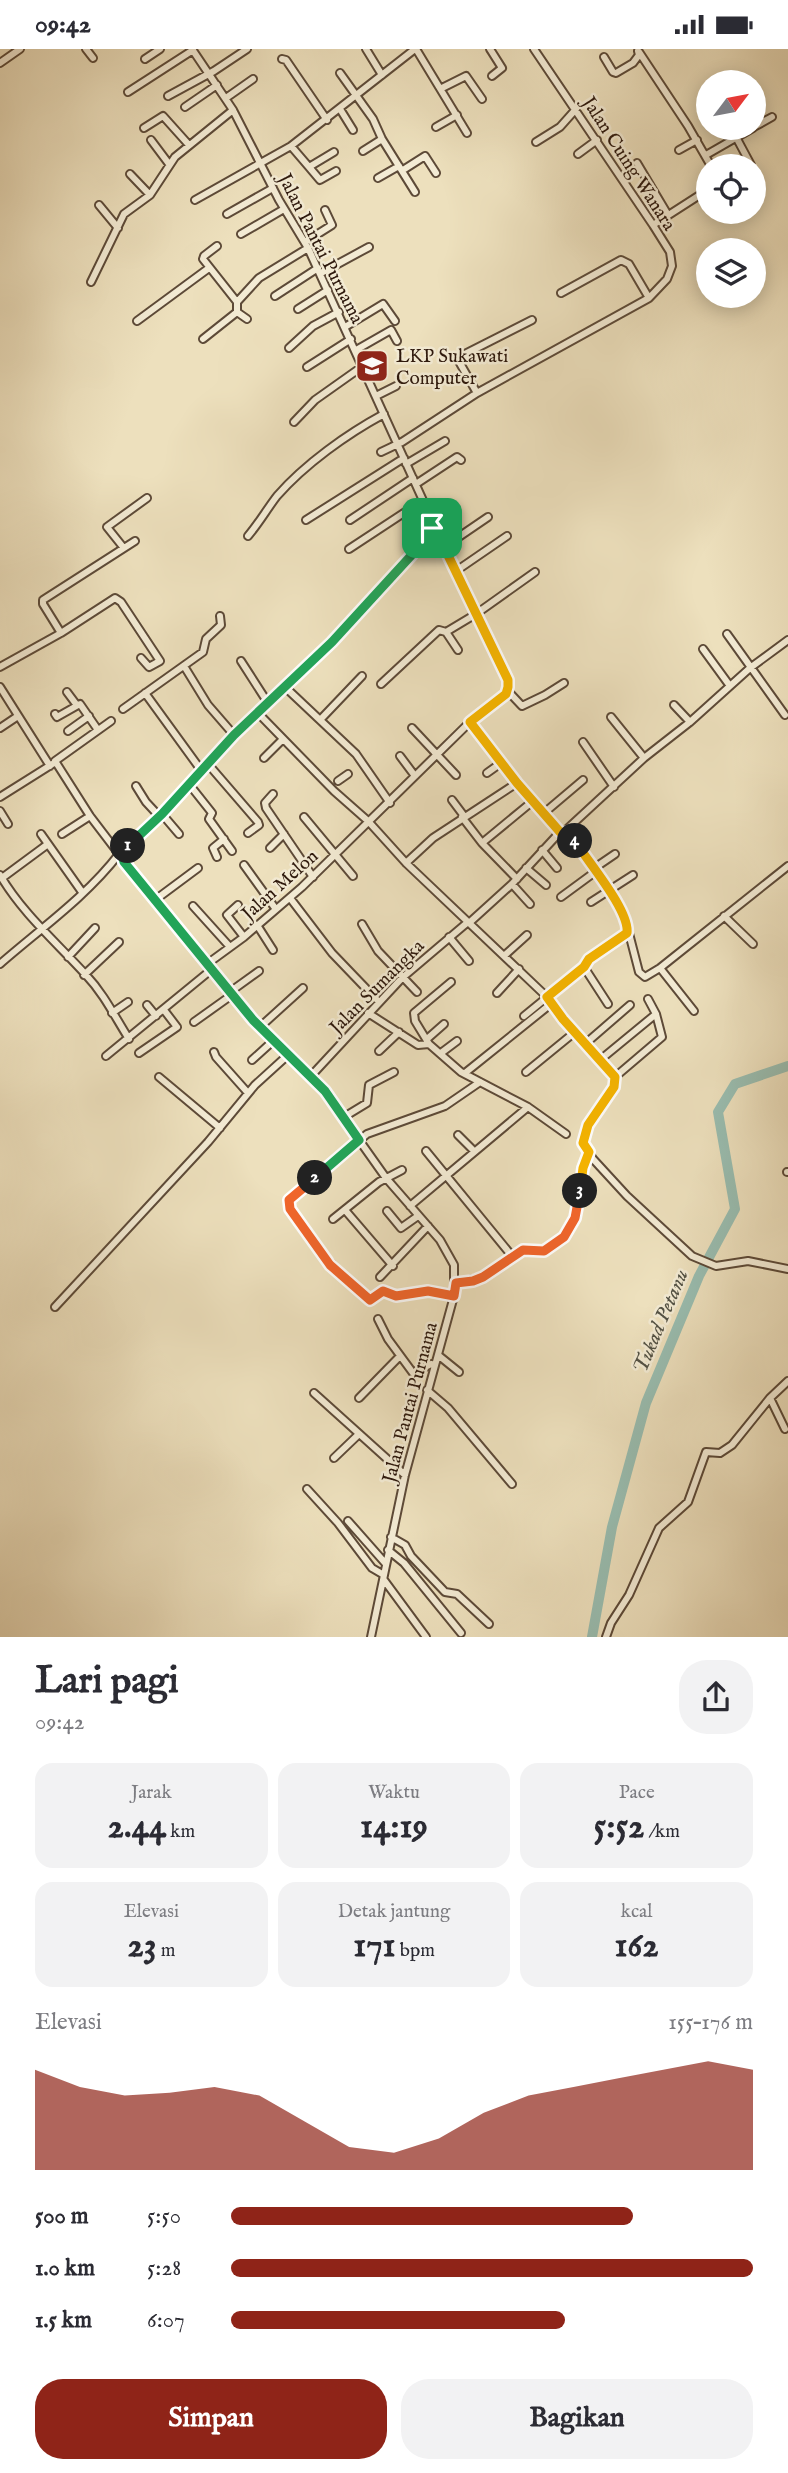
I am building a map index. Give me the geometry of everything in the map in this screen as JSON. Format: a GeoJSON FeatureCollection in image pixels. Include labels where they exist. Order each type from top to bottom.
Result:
{"type":"FeatureCollection","features":[{"type":"Feature","properties":{"kind":"street"},"geometry":{"type":"LineString","coordinates":[[0,63],[20,49]]}},
{"type":"Feature","properties":{"kind":"street"},"geometry":{"type":"LineString","coordinates":[[86,49],[93,58]]}},
{"type":"Feature","properties":{"kind":"street"},"geometry":{"type":"LineString","coordinates":[[145,59],[160,49]]}},
{"type":"Feature","properties":{"kind":"street"},"geometry":{"type":"LineString","coordinates":[[128,92],[193,49]]}},
{"type":"Feature","properties":{"kind":"street","name":"Jalan Pantai Purnama"},"geometry":{"type":"LineString","coordinates":[[193,49],[233,110],[284,209],[307,245],[398,443],[430,517],[432,528],[444,547],[508,680],[507,690]]}},
{"type":"Feature","properties":{"kind":"street"},"geometry":{"type":"LineString","coordinates":[[366,49],[382,75]]}},
{"type":"Feature","properties":{"kind":"street"},"geometry":{"type":"LineString","coordinates":[[195,200],[291,146],[416,49],[442,88],[467,134]]}},
{"type":"Feature","properties":{"kind":"street"},"geometry":{"type":"LineString","coordinates":[[489,49],[502,68],[492,76]]}},
{"type":"Feature","properties":{"kind":"street","name":"Jalan Cuing Wanara"},"geometry":{"type":"LineString","coordinates":[[381,452],[477,393],[649,298],[667,279],[672,266],[670,252],[653,225],[534,49]]}},
{"type":"Feature","properties":{"kind":"street"},"geometry":{"type":"LineString","coordinates":[[168,96],[243,50]]}},
{"type":"Feature","properties":{"kind":"street"},"geometry":{"type":"LineString","coordinates":[[604,57],[612,72],[616,73],[635,61],[638,51]]}},
{"type":"Feature","properties":{"kind":"street"},"geometry":{"type":"LineString","coordinates":[[638,51],[705,154]]}},
{"type":"Feature","properties":{"kind":"street"},"geometry":{"type":"LineString","coordinates":[[282,59],[286,59],[327,120]]}},
{"type":"Feature","properties":{"kind":"street"},"geometry":{"type":"LineString","coordinates":[[340,73],[373,119],[382,139],[415,192]]}},
{"type":"Feature","properties":{"kind":"street"},"geometry":{"type":"LineString","coordinates":[[442,88],[465,76],[482,99]]}},
{"type":"Feature","properties":{"kind":"street"},"geometry":{"type":"LineString","coordinates":[[226,98],[253,79]]}},
{"type":"Feature","properties":{"kind":"street"},"geometry":{"type":"LineString","coordinates":[[185,107],[216,85]]}},
{"type":"Feature","properties":{"kind":"street"},"geometry":{"type":"LineString","coordinates":[[341,109],[353,130]]}},
{"type":"Feature","properties":{"kind":"street"},"geometry":{"type":"LineString","coordinates":[[536,142],[559,127],[576,109]]}},
{"type":"Feature","properties":{"kind":"street"},"geometry":{"type":"LineString","coordinates":[[91,282],[124,214],[150,195],[169,164],[233,110]]}},
{"type":"Feature","properties":{"kind":"street"},"geometry":{"type":"LineString","coordinates":[[436,127],[457,115]]}},
{"type":"Feature","properties":{"kind":"street"},"geometry":{"type":"LineString","coordinates":[[144,128],[163,116],[189,145]]}},
{"type":"Feature","properties":{"kind":"street"},"geometry":{"type":"LineString","coordinates":[[766,120],[772,117]]}},
{"type":"Feature","properties":{"kind":"street"},"geometry":{"type":"LineString","coordinates":[[363,151],[382,139]]}},
{"type":"Feature","properties":{"kind":"street"},"geometry":{"type":"LineString","coordinates":[[151,140],[169,164]]}},
{"type":"Feature","properties":{"kind":"street"},"geometry":{"type":"LineString","coordinates":[[578,154],[597,140]]}},
{"type":"Feature","properties":{"kind":"street"},"geometry":{"type":"LineString","coordinates":[[679,150],[696,140]]}},
{"type":"Feature","properties":{"kind":"street"},"geometry":{"type":"LineString","coordinates":[[708,154],[731,140]]}},
{"type":"Feature","properties":{"kind":"street"},"geometry":{"type":"LineString","coordinates":[[291,146],[320,180],[337,171]]}},
{"type":"Feature","properties":{"kind":"street"},"geometry":{"type":"LineString","coordinates":[[309,167],[334,152]]}},
{"type":"Feature","properties":{"kind":"street"},"geometry":{"type":"LineString","coordinates":[[378,178],[425,156],[436,173]]}},
{"type":"Feature","properties":{"kind":"street"},"geometry":{"type":"LineString","coordinates":[[637,163],[668,215]]}},
{"type":"Feature","properties":{"kind":"street"},"geometry":{"type":"LineString","coordinates":[[130,174],[150,195]]}},
{"type":"Feature","properties":{"kind":"street"},"geometry":{"type":"LineString","coordinates":[[227,214],[273,188]]}},
{"type":"Feature","properties":{"kind":"street"},"geometry":{"type":"LineString","coordinates":[[653,225],[696,197]]}},
{"type":"Feature","properties":{"kind":"street"},"geometry":{"type":"LineString","coordinates":[[99,205],[118,228]]}},
{"type":"Feature","properties":{"kind":"street"},"geometry":{"type":"LineString","coordinates":[[241,234],[284,209]]}},
{"type":"Feature","properties":{"kind":"street"},"geometry":{"type":"LineString","coordinates":[[237,302],[259,278],[332,225],[325,210]]}},
{"type":"Feature","properties":{"kind":"street"},"geometry":{"type":"LineString","coordinates":[[217,246],[203,257],[237,302],[237,312]]}},
{"type":"Feature","properties":{"kind":"street"},"geometry":{"type":"LineString","coordinates":[[275,296],[319,270],[369,247]]}},
{"type":"Feature","properties":{"kind":"street"},"geometry":{"type":"LineString","coordinates":[[561,293],[621,260],[629,264],[649,298]]}},
{"type":"Feature","properties":{"kind":"street"},"geometry":{"type":"LineString","coordinates":[[137,321],[209,268]]}},
{"type":"Feature","properties":{"kind":"street"},"geometry":{"type":"LineString","coordinates":[[298,309],[328,290]]}},
{"type":"Feature","properties":{"kind":"street"},"geometry":{"type":"LineString","coordinates":[[345,327],[383,304],[395,321]]}},
{"type":"Feature","properties":{"kind":"street"},"geometry":{"type":"LineString","coordinates":[[237,312],[247,320]]}},
{"type":"Feature","properties":{"kind":"street"},"geometry":{"type":"LineString","coordinates":[[203,339],[237,312]]}},
{"type":"Feature","properties":{"kind":"street"},"geometry":{"type":"LineString","coordinates":[[289,348],[313,326],[339,312]]}},
{"type":"Feature","properties":{"kind":"street"},"geometry":{"type":"LineString","coordinates":[[457,358],[532,320]]}},
{"type":"Feature","properties":{"kind":"street"},"geometry":{"type":"LineString","coordinates":[[356,350],[390,330],[397,341]]}},
{"type":"Feature","properties":{"kind":"street"},"geometry":{"type":"LineString","coordinates":[[307,367],[351,339]]}},
{"type":"Feature","properties":{"kind":"street"},"geometry":{"type":"LineString","coordinates":[[448,355],[457,358],[477,393]]}},
{"type":"Feature","properties":{"kind":"street"},"geometry":{"type":"LineString","coordinates":[[293,422],[325,392],[363,366]]}},
{"type":"Feature","properties":{"kind":"street"},"geometry":{"type":"LineString","coordinates":[[376,396],[396,386]]}},
{"type":"Feature","properties":{"kind":"street"},"geometry":{"type":"LineString","coordinates":[[248,536],[276,498],[305,470],[367,423],[384,414]]}},
{"type":"Feature","properties":{"kind":"street"},"geometry":{"type":"LineString","coordinates":[[306,520],[444,441]]}},
{"type":"Feature","properties":{"kind":"street"},"geometry":{"type":"LineString","coordinates":[[350,520],[457,457],[461,460]]}},
{"type":"Feature","properties":{"kind":"street"},"geometry":{"type":"LineString","coordinates":[[123,547],[107,527],[147,498]]}},
{"type":"Feature","properties":{"kind":"street"},"geometry":{"type":"LineString","coordinates":[[349,549],[422,501]]}},
{"type":"Feature","properties":{"kind":"street"},"geometry":{"type":"LineString","coordinates":[[444,547],[488,517]]}},
{"type":"Feature","properties":{"kind":"street"},"geometry":{"type":"LineString","coordinates":[[2,960],[44,929],[104,873],[234,735],[332,642],[419,547],[432,528]]}},
{"type":"Feature","properties":{"kind":"street"},"geometry":{"type":"LineString","coordinates":[[456,571],[507,536]]}},
{"type":"Feature","properties":{"kind":"street"},"geometry":{"type":"LineString","coordinates":[[61,632],[43,600],[135,541]]}},
{"type":"Feature","properties":{"kind":"street"},"geometry":{"type":"LineString","coordinates":[[446,632],[535,572]]}},
{"type":"Feature","properties":{"kind":"street"},"geometry":{"type":"LineString","coordinates":[[0,667],[111,599],[117,598],[160,661],[149,667],[141,658]]}},
{"type":"Feature","properties":{"kind":"street"},"geometry":{"type":"LineString","coordinates":[[123,709],[204,651],[206,639],[221,625],[220,616]]}},
{"type":"Feature","properties":{"kind":"street"},"geometry":{"type":"LineString","coordinates":[[381,684],[439,630],[446,632],[458,650]]}},
{"type":"Feature","properties":{"kind":"street"},"geometry":{"type":"LineString","coordinates":[[727,634],[785,715]]}},
{"type":"Feature","properties":{"kind":"street","name":"Jalan Sumangka"},"geometry":{"type":"LineString","coordinates":[[311,1076],[402,978],[469,923],[562,831],[750,668],[788,640]]}},
{"type":"Feature","properties":{"kind":"street"},"geometry":{"type":"LineString","coordinates":[[703,649],[730,686]]}},
{"type":"Feature","properties":{"kind":"street"},"geometry":{"type":"LineString","coordinates":[[241,661],[268,703]]}},
{"type":"Feature","properties":{"kind":"street"},"geometry":{"type":"LineString","coordinates":[[184,666],[208,705],[234,735]]}},
{"type":"Feature","properties":{"kind":"street"},"geometry":{"type":"LineString","coordinates":[[320,720],[362,676]]}},
{"type":"Feature","properties":{"kind":"street"},"geometry":{"type":"LineString","coordinates":[[507,690],[522,706],[564,683]]}},
{"type":"Feature","properties":{"kind":"street","name":"Jalan Pantai Purnama"},"geometry":{"type":"LineString","coordinates":[[0,687],[124,862],[260,1027],[311,1076],[344,1117],[386,1178],[451,1257],[456,1283],[454,1296],[405,1475],[371,1636]]}},
{"type":"Feature","properties":{"kind":"street"},"geometry":{"type":"LineString","coordinates":[[285,687],[356,754],[390,803]]}},
{"type":"Feature","properties":{"kind":"street","name":"Jalan Melon"},"geometry":{"type":"LineString","coordinates":[[106,1056],[164,1010],[230,947],[290,898],[470,722],[506,694],[507,690]]}},
{"type":"Feature","properties":{"kind":"street"},"geometry":{"type":"LineString","coordinates":[[67,692],[98,730]]}},
{"type":"Feature","properties":{"kind":"street"},"geometry":{"type":"LineString","coordinates":[[145,693],[201,770]]}},
{"type":"Feature","properties":{"kind":"street"},"geometry":{"type":"LineString","coordinates":[[55,715],[57,717],[76,704]]}},
{"type":"Feature","properties":{"kind":"street"},"geometry":{"type":"LineString","coordinates":[[674,705],[690,722]]}},
{"type":"Feature","properties":{"kind":"street"},"geometry":{"type":"LineString","coordinates":[[257,712],[282,740],[368,821],[406,863],[550,1000],[615,1077]]}},
{"type":"Feature","properties":{"kind":"street"},"geometry":{"type":"LineString","coordinates":[[0,728],[18,716]]}},
{"type":"Feature","properties":{"kind":"street"},"geometry":{"type":"LineString","coordinates":[[68,731],[89,716]]}},
{"type":"Feature","properties":{"kind":"street"},"geometry":{"type":"LineString","coordinates":[[611,717],[645,758]]}},
{"type":"Feature","properties":{"kind":"street"},"geometry":{"type":"LineString","coordinates":[[0,797],[53,764],[55,759],[111,721]]}},
{"type":"Feature","properties":{"kind":"street"},"geometry":{"type":"LineString","coordinates":[[470,722],[517,783],[562,831],[571,836],[610,891],[624,914],[627,933],[642,976],[660,968],[788,866]]}},
{"type":"Feature","properties":{"kind":"street"},"geometry":{"type":"LineString","coordinates":[[411,728],[456,775]]}},
{"type":"Feature","properties":{"kind":"street"},"geometry":{"type":"LineString","coordinates":[[264,758],[282,740]]}},
{"type":"Feature","properties":{"kind":"street"},"geometry":{"type":"LineString","coordinates":[[583,742],[614,787]]}},
{"type":"Feature","properties":{"kind":"street"},"geometry":{"type":"LineString","coordinates":[[400,756],[415,776]]}},
{"type":"Feature","properties":{"kind":"street"},"geometry":{"type":"LineString","coordinates":[[486,773],[501,763]]}},
{"type":"Feature","properties":{"kind":"street"},"geometry":{"type":"LineString","coordinates":[[208,764],[258,823],[248,833]]}},
{"type":"Feature","properties":{"kind":"street"},"geometry":{"type":"LineString","coordinates":[[338,781],[348,774]]}},
{"type":"Feature","properties":{"kind":"street"},"geometry":{"type":"LineString","coordinates":[[544,813],[583,780]]}},
{"type":"Feature","properties":{"kind":"street"},"geometry":{"type":"LineString","coordinates":[[406,863],[433,838],[517,783]]}},
{"type":"Feature","properties":{"kind":"street"},"geometry":{"type":"LineString","coordinates":[[189,784],[212,813],[209,819],[232,851]]}},
{"type":"Feature","properties":{"kind":"street"},"geometry":{"type":"LineString","coordinates":[[136,786],[146,802],[179,834]]}},
{"type":"Feature","properties":{"kind":"street"},"geometry":{"type":"LineString","coordinates":[[273,794],[265,806],[313,877]]}},
{"type":"Feature","properties":{"kind":"street"},"geometry":{"type":"LineString","coordinates":[[452,800],[530,904]]}},
{"type":"Feature","properties":{"kind":"street"},"geometry":{"type":"LineString","coordinates":[[482,843],[533,801]]}},
{"type":"Feature","properties":{"kind":"street"},"geometry":{"type":"LineString","coordinates":[[0,811],[8,824]]}},
{"type":"Feature","properties":{"kind":"street"},"geometry":{"type":"LineString","coordinates":[[62,834],[90,816]]}},
{"type":"Feature","properties":{"kind":"street"},"geometry":{"type":"LineString","coordinates":[[304,817],[353,876]]}},
{"type":"Feature","properties":{"kind":"street"},"geometry":{"type":"LineString","coordinates":[[41,834],[82,892]]}},
{"type":"Feature","properties":{"kind":"street"},"geometry":{"type":"LineString","coordinates":[[270,848],[284,834]]}},
{"type":"Feature","properties":{"kind":"street"},"geometry":{"type":"LineString","coordinates":[[217,857],[212,848],[224,839]]}},
{"type":"Feature","properties":{"kind":"street"},"geometry":{"type":"LineString","coordinates":[[48,844],[1,876],[84,975],[129,1039]]}},
{"type":"Feature","properties":{"kind":"street"},"geometry":{"type":"LineString","coordinates":[[542,850],[557,868]]}},
{"type":"Feature","properties":{"kind":"street"},"geometry":{"type":"LineString","coordinates":[[561,898],[615,854]]}},
{"type":"Feature","properties":{"kind":"street"},"geometry":{"type":"LineString","coordinates":[[527,863],[546,885]]}},
{"type":"Feature","properties":{"kind":"street"},"geometry":{"type":"LineString","coordinates":[[244,865],[275,908]]}},
{"type":"Feature","properties":{"kind":"street"},"geometry":{"type":"LineString","coordinates":[[155,900],[198,869]]}},
{"type":"Feature","properties":{"kind":"street"},"geometry":{"type":"LineString","coordinates":[[591,902],[633,875]]}},
{"type":"Feature","properties":{"kind":"street"},"geometry":{"type":"LineString","coordinates":[[290,898],[332,953],[379,1002]]}},
{"type":"Feature","properties":{"kind":"street"},"geometry":{"type":"LineString","coordinates":[[238,905],[227,915],[244,937]]}},
{"type":"Feature","properties":{"kind":"street"},"geometry":{"type":"LineString","coordinates":[[193,906],[230,947]]}},
{"type":"Feature","properties":{"kind":"street"},"geometry":{"type":"LineString","coordinates":[[724,916],[753,944]]}},
{"type":"Feature","properties":{"kind":"street"},"geometry":{"type":"LineString","coordinates":[[362,924],[378,951],[422,997]]}},
{"type":"Feature","properties":{"kind":"street"},"geometry":{"type":"LineString","coordinates":[[257,925],[273,950]]}},
{"type":"Feature","properties":{"kind":"street"},"geometry":{"type":"LineString","coordinates":[[68,957],[95,928]]}},
{"type":"Feature","properties":{"kind":"street"},"geometry":{"type":"LineString","coordinates":[[465,1073],[550,1000],[589,959],[627,933]]}},
{"type":"Feature","properties":{"kind":"street"},"geometry":{"type":"LineString","coordinates":[[505,955],[527,935]]}},
{"type":"Feature","properties":{"kind":"street"},"geometry":{"type":"LineString","coordinates":[[449,937],[469,961]]}},
{"type":"Feature","properties":{"kind":"street"},"geometry":{"type":"LineString","coordinates":[[84,975],[119,942]]}},
{"type":"Feature","properties":{"kind":"street"},"geometry":{"type":"LineString","coordinates":[[584,967],[608,1004]]}},
{"type":"Feature","properties":{"kind":"street"},"geometry":{"type":"LineString","coordinates":[[660,968],[694,1011]]}},
{"type":"Feature","properties":{"kind":"street"},"geometry":{"type":"LineString","coordinates":[[497,993],[519,969]]}},
{"type":"Feature","properties":{"kind":"street"},"geometry":{"type":"LineString","coordinates":[[194,1022],[259,971]]}},
{"type":"Feature","properties":{"kind":"street"},"geometry":{"type":"LineString","coordinates":[[451,982],[422,997],[414,1013],[428,1042],[455,1068],[528,1107],[566,1134]]}},
{"type":"Feature","properties":{"kind":"street"},"geometry":{"type":"LineString","coordinates":[[260,1027],[303,988]]}},
{"type":"Feature","properties":{"kind":"street"},"geometry":{"type":"LineString","coordinates":[[648,999],[656,1014],[661,1039],[615,1077],[614,1087],[588,1125],[583,1143],[626,1196],[692,1256],[716,1266],[748,1261],[788,1269]]}},
{"type":"Feature","properties":{"kind":"street"},"geometry":{"type":"LineString","coordinates":[[524,1016],[550,1000]]}},
{"type":"Feature","properties":{"kind":"street"},"geometry":{"type":"LineString","coordinates":[[112,1013],[128,1002]]}},
{"type":"Feature","properties":{"kind":"street"},"geometry":{"type":"LineString","coordinates":[[147,1005],[156,1016]]}},
{"type":"Feature","properties":{"kind":"street"},"geometry":{"type":"LineString","coordinates":[[585,1044],[630,1005]]}},
{"type":"Feature","properties":{"kind":"street"},"geometry":{"type":"LineString","coordinates":[[139,1053],[177,1027],[164,1010]]}},
{"type":"Feature","properties":{"kind":"street"},"geometry":{"type":"LineString","coordinates":[[368,1013],[418,1045],[428,1042],[444,1024]]}},
{"type":"Feature","properties":{"kind":"street"},"geometry":{"type":"LineString","coordinates":[[600,1060],[656,1014]]}},
{"type":"Feature","properties":{"kind":"street"},"geometry":{"type":"LineString","coordinates":[[379,1051],[399,1032]]}},
{"type":"Feature","properties":{"kind":"street"},"geometry":{"type":"LineString","coordinates":[[526,1072],[575,1032]]}},
{"type":"Feature","properties":{"kind":"street"},"geometry":{"type":"LineString","coordinates":[[252,1060],[273,1041]]}},
{"type":"Feature","properties":{"kind":"street"},"geometry":{"type":"LineString","coordinates":[[441,1053],[457,1041]]}},
{"type":"Feature","properties":{"kind":"street"},"geometry":{"type":"LineString","coordinates":[[214,1052],[248,1093]]}},
{"type":"Feature","properties":{"kind":"street"},"geometry":{"type":"LineString","coordinates":[[55,1307],[220,1128],[262,1077],[288,1055]]}},
{"type":"Feature","properties":{"kind":"street"},"geometry":{"type":"LineString","coordinates":[[344,1117],[367,1103],[369,1085],[394,1072]]}},
{"type":"Feature","properties":{"kind":"street"},"geometry":{"type":"LineString","coordinates":[[159,1077],[220,1128]]}},
{"type":"Feature","properties":{"kind":"street"},"geometry":{"type":"LineString","coordinates":[[454,1296],[428,1291],[396,1296],[383,1291],[370,1300],[330,1265],[292,1213],[289,1200],[359,1140],[377,1129],[452,1103],[480,1082]]}},
{"type":"Feature","properties":{"kind":"street"},"geometry":{"type":"LineString","coordinates":[[411,1206],[528,1107]]}},
{"type":"Feature","properties":{"kind":"street"},"geometry":{"type":"LineString","coordinates":[[458,1135],[474,1151]]}},
{"type":"Feature","properties":{"kind":"street"},"geometry":{"type":"LineString","coordinates":[[426,1151],[512,1256]]}},
{"type":"Feature","properties":{"kind":"street"},"geometry":{"type":"LineString","coordinates":[[456,1283],[483,1277],[524,1249],[544,1251],[568,1232],[575,1218],[583,1168],[589,1152]]}},
{"type":"Feature","properties":{"kind":"street"},"geometry":{"type":"LineString","coordinates":[[332,1219],[386,1178],[402,1170]]}},
{"type":"Feature","properties":{"kind":"street"},"geometry":{"type":"LineString","coordinates":[[345,1210],[393,1266]]}},
{"type":"Feature","properties":{"kind":"street"},"geometry":{"type":"LineString","coordinates":[[387,1211],[401,1228],[418,1216]]}},
{"type":"Feature","properties":{"kind":"street"},"geometry":{"type":"LineString","coordinates":[[380,1277],[428,1226]]}},
{"type":"Feature","properties":{"kind":"street"},"geometry":{"type":"LineString","coordinates":[[378,1319],[413,1373],[430,1364],[435,1366]]}},
{"type":"Feature","properties":{"kind":"street"},"geometry":{"type":"LineString","coordinates":[[438,1355],[459,1372]]}},
{"type":"Feature","properties":{"kind":"street"},"geometry":{"type":"LineString","coordinates":[[359,1398],[400,1356]]}},
{"type":"Feature","properties":{"kind":"street"},"geometry":{"type":"LineString","coordinates":[[606,1636],[629,1595],[659,1528],[688,1503],[706,1452],[720,1453],[732,1445],[769,1398],[788,1381]]}},
{"type":"Feature","properties":{"kind":"street"},"geometry":{"type":"LineString","coordinates":[[427,1389],[448,1408],[512,1484]]}},
{"type":"Feature","properties":{"kind":"street"},"geometry":{"type":"LineString","coordinates":[[314,1393],[405,1475]]}},
{"type":"Feature","properties":{"kind":"street"},"geometry":{"type":"LineString","coordinates":[[769,1398],[785,1429]]}},
{"type":"Feature","properties":{"kind":"street"},"geometry":{"type":"LineString","coordinates":[[334,1458],[358,1435]]}},
{"type":"Feature","properties":{"kind":"street"},"geometry":{"type":"LineString","coordinates":[[307,1489],[344,1530],[372,1568],[384,1577],[426,1636]]}},
{"type":"Feature","properties":{"kind":"street"},"geometry":{"type":"LineString","coordinates":[[348,1521],[386,1564]]}},
{"type":"Feature","properties":{"kind":"street"},"geometry":{"type":"LineString","coordinates":[[391,1537],[402,1542],[411,1556],[445,1591],[456,1593],[489,1624]]}},
{"type":"Feature","properties":{"kind":"street"},"geometry":{"type":"LineString","coordinates":[[388,1550],[404,1563],[461,1633]]}},
{"type":"Feature","properties":{"kind":"waterway","name":"Tukad Petanu"},"geometry":{"type":"LineString","coordinates":[[592,1637],[612,1527],[646,1403],[699,1276],[735,1209],[718,1112],[735,1084],[788,1066]]}},
{"type":"Feature","properties":{"kind":"place","name":"LKP Sukawati Computer"},"geometry":{"type":"Point","coordinates":[372,366]}},
{"type":"Feature","properties":{"kind":"route"},"geometry":{"type":"LineString","coordinates":[[432,528],[444,547],[508,680],[506,694],[470,722],[517,783],[560,832],[569,833],[610,891],[628,926],[627,933],[589,959],[584,967],[547,997],[615,1077],[614,1087],[588,1125],[583,1143],[589,1152],[583,1168],[575,1218],[568,1232],[545,1250],[524,1249],[483,1277],[456,1283],[454,1296],[428,1291],[396,1296],[383,1291],[370,1300],[330,1265],[288,1205],[291,1198],[359,1140],[325,1091],[253,1020],[124,862],[122,855],[234,735],[332,642],[419,547],[432,528]]}}]}
